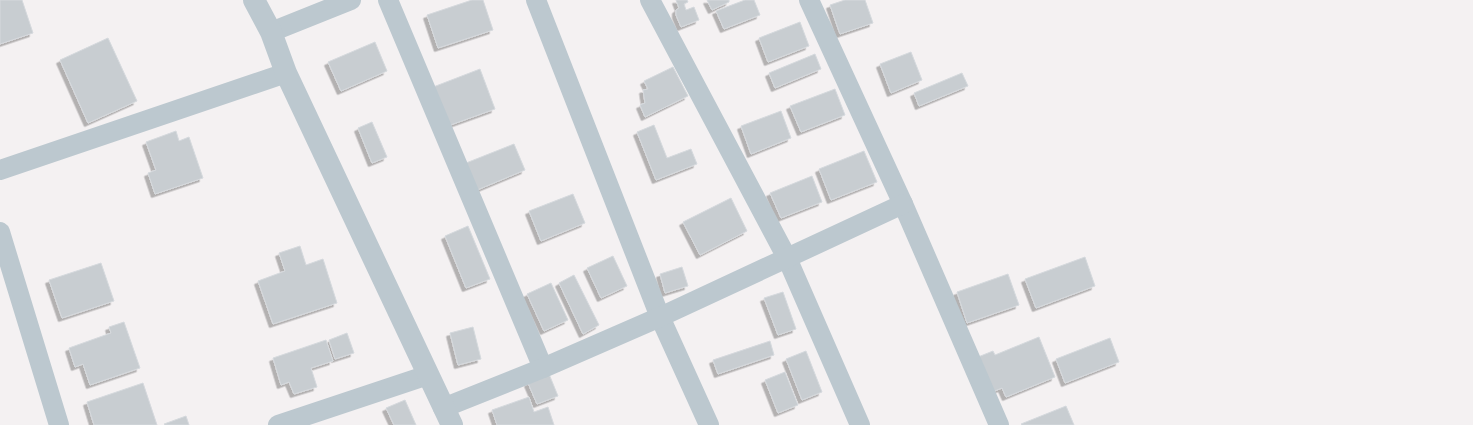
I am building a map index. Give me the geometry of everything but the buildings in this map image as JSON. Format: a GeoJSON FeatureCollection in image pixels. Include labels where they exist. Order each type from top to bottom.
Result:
{"type":"FeatureCollection","features":[{"type":"Feature","properties":{"kind":"street"},"geometry":{"type":"LineString","coordinates":[[254,0],[270,32],[286,73],[447,416],[543,368],[660,317],[903,204]]}},
{"type":"Feature","properties":{"kind":"street"},"geometry":{"type":"LineString","coordinates":[[270,32],[351,0]]}},
{"type":"Feature","properties":{"kind":"street"},"geometry":{"type":"LineString","coordinates":[[388,0],[543,368]]}},
{"type":"Feature","properties":{"kind":"street"},"geometry":{"type":"LineString","coordinates":[[536,0],[660,317],[710,425]]}},
{"type":"Feature","properties":{"kind":"street"},"geometry":{"type":"LineString","coordinates":[[650,0],[788,258],[860,425]]}},
{"type":"Feature","properties":{"kind":"street"},"geometry":{"type":"LineString","coordinates":[[809,0],[903,204],[999,425]]}},
{"type":"Feature","properties":{"kind":"street"},"geometry":{"type":"LineString","coordinates":[[0,170],[286,73]]}},
{"type":"Feature","properties":{"kind":"street"},"geometry":{"type":"LineString","coordinates":[[0,232],[59,425]]}},
{"type":"Feature","properties":{"kind":"street"},"geometry":{"type":"LineString","coordinates":[[278,425],[428,375]]}}]}
